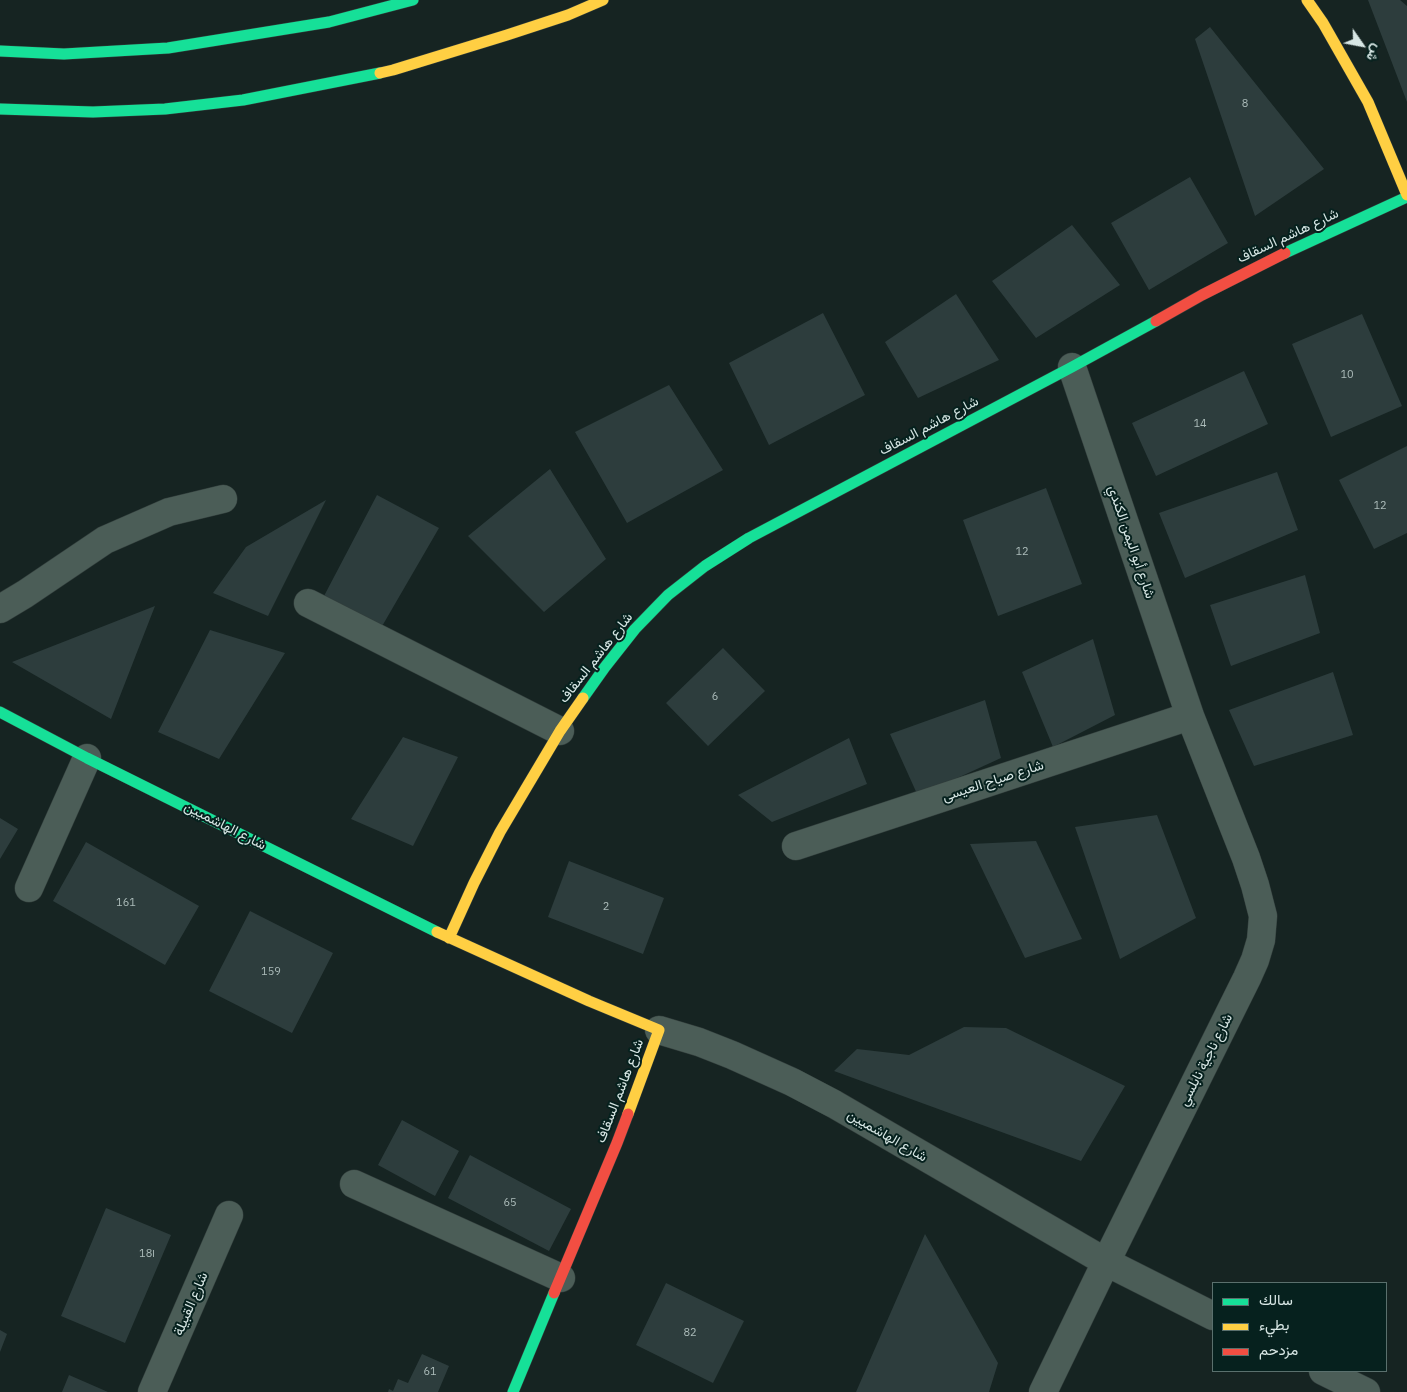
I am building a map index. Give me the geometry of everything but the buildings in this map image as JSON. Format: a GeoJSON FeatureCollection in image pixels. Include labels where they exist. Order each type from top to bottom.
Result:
{"type":"FeatureCollection","features":[{"type":"Feature","properties":{"kind":"main road"},"geometry":{"type":"LineString","coordinates":[[0,51],[64,54],[168,48],[329,22],[413,0]]}},
{"type":"Feature","properties":{"kind":"main road"},"geometry":{"type":"LineString","coordinates":[[0,109],[94,112],[165,109],[242,100],[393,70],[507,35],[603,0]]}},
{"type":"Feature","properties":{"kind":"main road"},"geometry":{"type":"LineString","coordinates":[[1307,0],[1323,23],[1368,102],[1407,196]]}},
{"type":"Feature","properties":{"kind":"main road","name":"شارع هاشم السقاف"},"geometry":{"type":"LineString","coordinates":[[513,1392],[617,1143],[659,1030],[580,998],[450,938],[474,882],[500,832],[560,731],[605,667],[635,629],[668,595],[705,566],[748,538],[1072,367],[1202,295],[1284,253],[1407,196]]}},
{"type":"Feature","properties":{"kind":"main road","name":"شارع الهاشميين"},"geometry":{"type":"LineString","coordinates":[[0,712],[87,758],[450,938]]}},
{"type":"Feature","properties":{"kind":"street","name":"شارع أبو اليمن الكندي"},"geometry":{"type":"LineString","coordinates":[[1072,367],[1190,716]]}},
{"type":"Feature","properties":{"kind":"street"},"geometry":{"type":"LineString","coordinates":[[0,609],[106,540],[169,512],[223,499]]}},
{"type":"Feature","properties":{"kind":"street"},"geometry":{"type":"LineString","coordinates":[[308,603],[560,731]]}},
{"type":"Feature","properties":{"kind":"street","name":"شارع صياح العيسى"},"geometry":{"type":"LineString","coordinates":[[796,846],[1190,716]]}},
{"type":"Feature","properties":{"kind":"street","name":"شارع ناجية نابلسي"},"geometry":{"type":"LineString","coordinates":[[1044,1392],[1106,1262],[1241,991],[1255,960],[1261,940],[1262,916],[1255,885],[1190,716]]}},
{"type":"Feature","properties":{"kind":"street"},"geometry":{"type":"LineString","coordinates":[[29,888],[87,758]]}},
{"type":"Feature","properties":{"kind":"street","name":"شارع الهاشميين"},"geometry":{"type":"LineString","coordinates":[[659,1030],[699,1042],[792,1082],[834,1104],[1106,1262],[1212,1315]]}},
{"type":"Feature","properties":{"kind":"street"},"geometry":{"type":"LineString","coordinates":[[354,1184],[561,1278]]}},
{"type":"Feature","properties":{"kind":"street","name":"شارع القبيلة"},"geometry":{"type":"LineString","coordinates":[[152,1392],[229,1215]]}},
{"type":"Feature","properties":{"kind":"street"},"geometry":{"type":"LineString","coordinates":[[1325,1372],[1366,1392]]}},
{"type":"Feature","properties":{"kind":"traffic: fast"},"geometry":{"type":"LineString","coordinates":[[0,51],[64,54],[168,48],[329,22],[413,0]]}},
{"type":"Feature","properties":{"kind":"traffic: fast"},"geometry":{"type":"LineString","coordinates":[[0,109],[93,112],[165,109],[243,100],[380,73]]}},
{"type":"Feature","properties":{"kind":"traffic: fast"},"geometry":{"type":"LineString","coordinates":[[1285,253],[1407,197]]}},
{"type":"Feature","properties":{"kind":"traffic: fast"},"geometry":{"type":"LineString","coordinates":[[583,698],[635,629],[668,595],[705,566],[749,538],[1156,321]]}},
{"type":"Feature","properties":{"kind":"traffic: fast"},"geometry":{"type":"LineString","coordinates":[[0,712],[87,758],[437,932]]}},
{"type":"Feature","properties":{"kind":"traffic: fast"},"geometry":{"type":"LineString","coordinates":[[513,1392],[554,1293]]}},
{"type":"Feature","properties":{"kind":"traffic: slow"},"geometry":{"type":"LineString","coordinates":[[380,73],[507,35],[568,15],[603,0]]}},
{"type":"Feature","properties":{"kind":"traffic: slow"},"geometry":{"type":"LineString","coordinates":[[1307,0],[1323,23],[1368,102],[1407,195]]}},
{"type":"Feature","properties":{"kind":"traffic: slow"},"geometry":{"type":"LineString","coordinates":[[449,938],[500,832],[560,731],[583,698]]}},
{"type":"Feature","properties":{"kind":"traffic: slow"},"geometry":{"type":"LineString","coordinates":[[437,932],[589,1001],[659,1030],[628,1114]]}},
{"type":"Feature","properties":{"kind":"traffic: jam"},"geometry":{"type":"LineString","coordinates":[[1156,321],[1202,295],[1285,253]]}},
{"type":"Feature","properties":{"kind":"traffic: jam"},"geometry":{"type":"LineString","coordinates":[[554,1293],[628,1114]]}}]}
